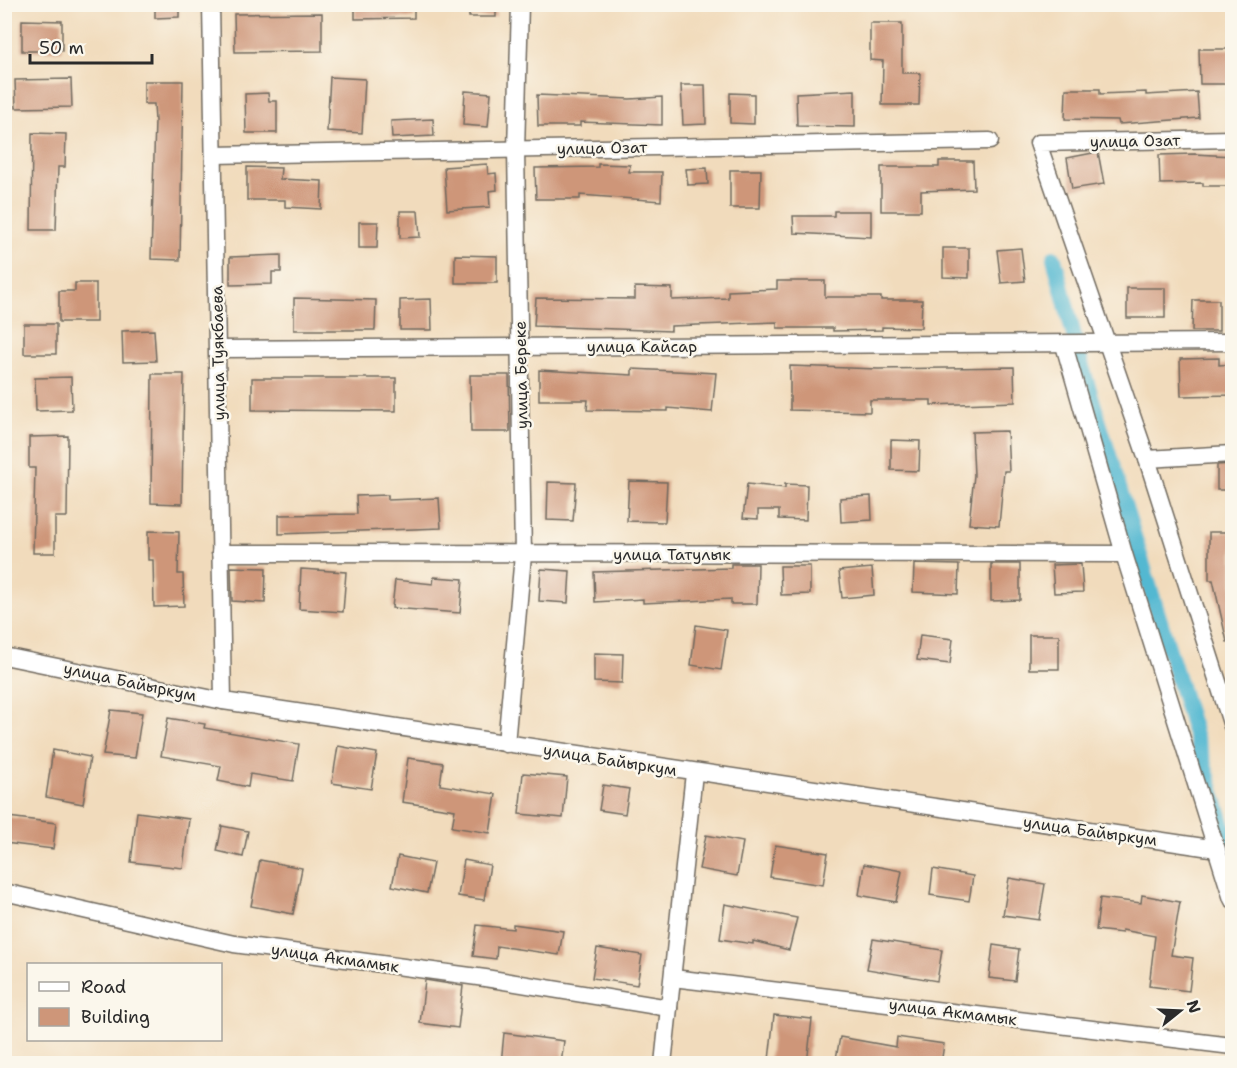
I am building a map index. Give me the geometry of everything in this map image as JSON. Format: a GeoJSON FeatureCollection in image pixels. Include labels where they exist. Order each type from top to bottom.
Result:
{"type":"FeatureCollection","features":[{"type":"Feature","properties":{"kind":"street","name":"улица Туякбаева"},"geometry":{"type":"LineString","coordinates":[[211,4],[219,349],[223,701]]}},
{"type":"Feature","properties":{"kind":"street","name":"улица Береке"},"geometry":{"type":"LineString","coordinates":[[506,744],[523,555],[516,150],[520,4]]}},
{"type":"Feature","properties":{"kind":"street","name":"улица Озат"},"geometry":{"type":"LineString","coordinates":[[1103,343],[1038,143],[1233,139]]}},
{"type":"Feature","properties":{"kind":"street","name":"улица Озат"},"geometry":{"type":"LineString","coordinates":[[214,155],[990,141]]}},
{"type":"Feature","properties":{"kind":"street"},"geometry":{"type":"LineString","coordinates":[[1233,342],[1103,343],[1148,459],[1233,726]]}},
{"type":"Feature","properties":{"kind":"street","name":"улица Кайсар"},"geometry":{"type":"LineString","coordinates":[[219,349],[1103,343]]}},
{"type":"Feature","properties":{"kind":"street"},"geometry":{"type":"LineString","coordinates":[[1064,345],[1124,554],[1233,899]]}},
{"type":"Feature","properties":{"kind":"street"},"geometry":{"type":"LineString","coordinates":[[1148,459],[1233,454]]}},
{"type":"Feature","properties":{"kind":"street","name":"улица Татулык"},"geometry":{"type":"LineString","coordinates":[[220,553],[1124,554]]}},
{"type":"Feature","properties":{"kind":"street","name":"улица Байыркум"},"geometry":{"type":"LineString","coordinates":[[4,656],[223,701],[694,773],[1217,849]]}},
{"type":"Feature","properties":{"kind":"street"},"geometry":{"type":"LineString","coordinates":[[663,1064],[694,773]]}},
{"type":"Feature","properties":{"kind":"street","name":"улица Акмамык"},"geometry":{"type":"LineString","coordinates":[[4,892],[234,944],[485,978],[669,1008]]}},
{"type":"Feature","properties":{"kind":"street","name":"улица Акмамык"},"geometry":{"type":"LineString","coordinates":[[673,978],[1233,1046]]}},
{"type":"Feature","properties":{"kind":"building"},"geometry":{"type":"Polygon","coordinates":[[[155,4],[179,4],[179,17],[155,18],[155,4]]]}},
{"type":"Feature","properties":{"kind":"building"},"geometry":{"type":"Polygon","coordinates":[[[355,4],[414,4],[414,18],[355,19],[355,4]]]}},
{"type":"Feature","properties":{"kind":"building"},"geometry":{"type":"Polygon","coordinates":[[[469,4],[496,4],[496,17],[469,17],[469,4]]]}},
{"type":"Feature","properties":{"kind":"building"},"geometry":{"type":"Polygon","coordinates":[[[322,13],[322,51],[235,52],[234,14],[322,13]]]}},
{"type":"Feature","properties":{"kind":"building"},"geometry":{"type":"Polygon","coordinates":[[[22,20],[62,21],[62,51],[22,51],[22,20]]]}},
{"type":"Feature","properties":{"kind":"building"},"geometry":{"type":"Polygon","coordinates":[[[870,23],[902,23],[902,73],[920,73],[919,105],[882,105],[883,61],[870,60],[870,23]]]}},
{"type":"Feature","properties":{"kind":"building"},"geometry":{"type":"Polygon","coordinates":[[[1199,49],[1233,49],[1233,84],[1200,84],[1199,49]]]}},
{"type":"Feature","properties":{"kind":"building"},"geometry":{"type":"Polygon","coordinates":[[[330,77],[365,79],[362,133],[327,131],[330,77]]]}},
{"type":"Feature","properties":{"kind":"building"},"geometry":{"type":"Polygon","coordinates":[[[71,79],[72,107],[16,108],[15,80],[71,79]]]}},
{"type":"Feature","properties":{"kind":"building"},"geometry":{"type":"Polygon","coordinates":[[[144,81],[183,81],[180,260],[151,259],[155,121],[154,104],[144,104],[144,81]]]}},
{"type":"Feature","properties":{"kind":"building"},"geometry":{"type":"Polygon","coordinates":[[[681,85],[705,85],[706,124],[683,125],[681,85]]]}},
{"type":"Feature","properties":{"kind":"building"},"geometry":{"type":"Polygon","coordinates":[[[1066,89],[1100,89],[1100,94],[1146,92],[1146,95],[1197,92],[1199,118],[1119,124],[1118,120],[1065,119],[1066,89]]]}},
{"type":"Feature","properties":{"kind":"building"},"geometry":{"type":"Polygon","coordinates":[[[855,90],[855,127],[797,126],[796,93],[855,90]]]}},
{"type":"Feature","properties":{"kind":"building"},"geometry":{"type":"Polygon","coordinates":[[[465,91],[491,93],[488,127],[463,125],[465,91]]]}},
{"type":"Feature","properties":{"kind":"building"},"geometry":{"type":"Polygon","coordinates":[[[268,93],[269,101],[277,101],[277,133],[246,133],[245,94],[268,93]]]}},
{"type":"Feature","properties":{"kind":"building"},"geometry":{"type":"Polygon","coordinates":[[[730,93],[754,94],[754,124],[730,123],[730,93]]]}},
{"type":"Feature","properties":{"kind":"building"},"geometry":{"type":"Polygon","coordinates":[[[537,95],[630,99],[662,97],[662,125],[580,122],[580,126],[538,126],[537,95]]]}},
{"type":"Feature","properties":{"kind":"building"},"geometry":{"type":"Polygon","coordinates":[[[433,119],[434,136],[392,138],[391,121],[433,119]]]}},
{"type":"Feature","properties":{"kind":"building"},"geometry":{"type":"Polygon","coordinates":[[[32,133],[66,134],[65,167],[58,167],[56,230],[31,230],[32,133]]]}},
{"type":"Feature","properties":{"kind":"building"},"geometry":{"type":"Polygon","coordinates":[[[1098,152],[1104,184],[1072,189],[1067,158],[1098,152]]]}},
{"type":"Feature","properties":{"kind":"building"},"geometry":{"type":"Polygon","coordinates":[[[1159,155],[1233,156],[1233,186],[1203,186],[1203,183],[1160,184],[1159,155]]]}},
{"type":"Feature","properties":{"kind":"building"},"geometry":{"type":"Polygon","coordinates":[[[939,161],[973,161],[974,189],[921,191],[921,211],[881,211],[881,167],[939,167],[939,161]]]}},
{"type":"Feature","properties":{"kind":"building"},"geometry":{"type":"Polygon","coordinates":[[[487,164],[488,174],[496,173],[497,190],[489,191],[490,207],[447,210],[444,167],[487,164]]]}},
{"type":"Feature","properties":{"kind":"building"},"geometry":{"type":"Polygon","coordinates":[[[598,164],[630,165],[629,172],[662,172],[661,201],[580,195],[580,199],[536,199],[535,168],[598,167],[598,164]]]}},
{"type":"Feature","properties":{"kind":"building"},"geometry":{"type":"Polygon","coordinates":[[[247,167],[281,168],[280,179],[322,181],[321,209],[285,207],[285,200],[247,200],[247,167]]]}},
{"type":"Feature","properties":{"kind":"building"},"geometry":{"type":"Polygon","coordinates":[[[707,168],[708,184],[688,185],[686,169],[707,168]]]}},
{"type":"Feature","properties":{"kind":"building"},"geometry":{"type":"Polygon","coordinates":[[[730,170],[761,170],[760,208],[730,208],[730,170]]]}},
{"type":"Feature","properties":{"kind":"building"},"geometry":{"type":"Polygon","coordinates":[[[400,211],[418,211],[420,237],[400,238],[400,211]]]}},
{"type":"Feature","properties":{"kind":"building"},"geometry":{"type":"Polygon","coordinates":[[[834,211],[871,211],[871,237],[794,233],[793,216],[834,216],[834,211]]]}},
{"type":"Feature","properties":{"kind":"building"},"geometry":{"type":"Polygon","coordinates":[[[359,222],[378,222],[377,248],[359,248],[359,222]]]}},
{"type":"Feature","properties":{"kind":"building"},"geometry":{"type":"Polygon","coordinates":[[[943,248],[969,248],[969,278],[943,277],[943,248]]]}},
{"type":"Feature","properties":{"kind":"building"},"geometry":{"type":"Polygon","coordinates":[[[1021,248],[1025,281],[1001,283],[997,250],[1021,248]]]}},
{"type":"Feature","properties":{"kind":"building"},"geometry":{"type":"Polygon","coordinates":[[[281,255],[281,272],[272,272],[272,284],[230,285],[230,257],[281,255]]]}},
{"type":"Feature","properties":{"kind":"building"},"geometry":{"type":"Polygon","coordinates":[[[455,255],[497,256],[497,283],[455,283],[455,255]]]}},
{"type":"Feature","properties":{"kind":"building"},"geometry":{"type":"Polygon","coordinates":[[[777,281],[825,281],[825,297],[922,300],[921,328],[882,327],[882,330],[833,331],[833,328],[777,328],[777,322],[671,326],[671,331],[534,326],[536,298],[635,299],[635,287],[672,288],[672,300],[728,298],[728,291],[777,289],[777,281]]]}},
{"type":"Feature","properties":{"kind":"building"},"geometry":{"type":"Polygon","coordinates":[[[75,283],[96,283],[96,322],[59,322],[59,291],[75,291],[75,283]]]}},
{"type":"Feature","properties":{"kind":"building"},"geometry":{"type":"Polygon","coordinates":[[[1127,288],[1165,288],[1165,318],[1127,318],[1127,288]]]}},
{"type":"Feature","properties":{"kind":"building"},"geometry":{"type":"Polygon","coordinates":[[[294,298],[376,300],[375,330],[294,330],[294,298]]]}},
{"type":"Feature","properties":{"kind":"building"},"geometry":{"type":"Polygon","coordinates":[[[431,299],[432,330],[400,330],[400,300],[431,299]]]}},
{"type":"Feature","properties":{"kind":"building"},"geometry":{"type":"Polygon","coordinates":[[[1193,300],[1219,300],[1219,331],[1192,331],[1193,300]]]}},
{"type":"Feature","properties":{"kind":"building"},"geometry":{"type":"Polygon","coordinates":[[[24,324],[56,324],[56,354],[24,354],[24,324]]]}},
{"type":"Feature","properties":{"kind":"building"},"geometry":{"type":"Polygon","coordinates":[[[154,330],[156,361],[123,362],[122,331],[154,330]]]}},
{"type":"Feature","properties":{"kind":"building"},"geometry":{"type":"Polygon","coordinates":[[[1219,358],[1219,365],[1233,364],[1233,395],[1181,396],[1180,359],[1219,358]]]}},
{"type":"Feature","properties":{"kind":"building"},"geometry":{"type":"Polygon","coordinates":[[[790,366],[878,369],[1014,367],[1015,402],[931,405],[931,400],[870,400],[870,412],[790,410],[790,366]]]}},
{"type":"Feature","properties":{"kind":"building"},"geometry":{"type":"Polygon","coordinates":[[[632,369],[716,373],[712,412],[668,408],[668,411],[587,410],[588,400],[539,400],[539,370],[632,375],[632,369]]]}},
{"type":"Feature","properties":{"kind":"building"},"geometry":{"type":"Polygon","coordinates":[[[152,374],[184,374],[182,504],[151,503],[152,374]]]}},
{"type":"Feature","properties":{"kind":"building"},"geometry":{"type":"Polygon","coordinates":[[[470,375],[509,375],[510,432],[471,432],[470,375]]]}},
{"type":"Feature","properties":{"kind":"building"},"geometry":{"type":"Polygon","coordinates":[[[71,377],[72,410],[36,411],[35,378],[71,377]]]}},
{"type":"Feature","properties":{"kind":"building"},"geometry":{"type":"Polygon","coordinates":[[[252,378],[396,378],[396,411],[252,410],[252,378]]]}},
{"type":"Feature","properties":{"kind":"building"},"geometry":{"type":"Polygon","coordinates":[[[1007,431],[1009,471],[1004,471],[999,526],[969,524],[974,475],[972,432],[1007,431]]]}},
{"type":"Feature","properties":{"kind":"building"},"geometry":{"type":"Polygon","coordinates":[[[68,436],[67,517],[55,517],[55,553],[33,553],[35,468],[29,468],[29,437],[68,436]]]}},
{"type":"Feature","properties":{"kind":"building"},"geometry":{"type":"Polygon","coordinates":[[[891,440],[920,441],[919,471],[891,470],[891,440]]]}},
{"type":"Feature","properties":{"kind":"building"},"geometry":{"type":"Polygon","coordinates":[[[1233,464],[1233,490],[1217,490],[1217,465],[1233,464]]]}},
{"type":"Feature","properties":{"kind":"building"},"geometry":{"type":"Polygon","coordinates":[[[629,481],[667,482],[665,522],[627,521],[629,481]]]}},
{"type":"Feature","properties":{"kind":"building"},"geometry":{"type":"Polygon","coordinates":[[[548,482],[576,483],[573,521],[547,520],[548,482]]]}},
{"type":"Feature","properties":{"kind":"building"},"geometry":{"type":"Polygon","coordinates":[[[747,484],[785,488],[785,484],[807,485],[806,520],[779,519],[779,510],[758,510],[758,519],[743,518],[747,484]]]}},
{"type":"Feature","properties":{"kind":"building"},"geometry":{"type":"Polygon","coordinates":[[[388,495],[388,500],[439,498],[441,528],[279,534],[279,515],[357,514],[356,496],[388,495]]]}},
{"type":"Feature","properties":{"kind":"building"},"geometry":{"type":"Polygon","coordinates":[[[871,496],[872,520],[841,522],[840,498],[871,496]]]}},
{"type":"Feature","properties":{"kind":"building"},"geometry":{"type":"Polygon","coordinates":[[[148,531],[179,532],[178,574],[183,574],[184,606],[154,607],[153,560],[148,560],[148,531]]]}},
{"type":"Feature","properties":{"kind":"building"},"geometry":{"type":"Polygon","coordinates":[[[1209,532],[1233,532],[1233,641],[1227,642],[1213,580],[1209,580],[1209,532]]]}},
{"type":"Feature","properties":{"kind":"building"},"geometry":{"type":"Polygon","coordinates":[[[731,564],[758,564],[757,604],[731,604],[731,599],[643,603],[643,599],[595,602],[594,572],[731,568],[731,564]]]}},
{"type":"Feature","properties":{"kind":"building"},"geometry":{"type":"Polygon","coordinates":[[[914,564],[959,565],[958,594],[913,592],[914,564]]]}},
{"type":"Feature","properties":{"kind":"building"},"geometry":{"type":"Polygon","coordinates":[[[991,564],[1020,564],[1020,600],[991,601],[991,564]]]}},
{"type":"Feature","properties":{"kind":"building"},"geometry":{"type":"Polygon","coordinates":[[[1081,564],[1083,592],[1054,593],[1052,565],[1081,564]]]}},
{"type":"Feature","properties":{"kind":"building"},"geometry":{"type":"Polygon","coordinates":[[[780,566],[810,566],[810,594],[781,595],[780,566]]]}},
{"type":"Feature","properties":{"kind":"building"},"geometry":{"type":"Polygon","coordinates":[[[231,567],[266,568],[265,603],[232,601],[231,567]]]}},
{"type":"Feature","properties":{"kind":"building"},"geometry":{"type":"Polygon","coordinates":[[[872,568],[874,595],[842,598],[839,571],[872,568]]]}},
{"type":"Feature","properties":{"kind":"building"},"geometry":{"type":"Polygon","coordinates":[[[301,569],[346,572],[343,612],[299,609],[301,569]]]}},
{"type":"Feature","properties":{"kind":"building"},"geometry":{"type":"Polygon","coordinates":[[[541,569],[570,571],[568,603],[539,601],[541,569]]]}},
{"type":"Feature","properties":{"kind":"building"},"geometry":{"type":"Polygon","coordinates":[[[434,577],[463,579],[460,613],[392,608],[395,580],[433,584],[434,577]]]}},
{"type":"Feature","properties":{"kind":"building"},"geometry":{"type":"Polygon","coordinates":[[[696,625],[727,630],[721,670],[691,665],[696,625]]]}},
{"type":"Feature","properties":{"kind":"building"},"geometry":{"type":"Polygon","coordinates":[[[920,635],[953,639],[950,664],[917,660],[920,635]]]}},
{"type":"Feature","properties":{"kind":"building"},"geometry":{"type":"Polygon","coordinates":[[[1029,635],[1059,635],[1059,669],[1029,669],[1029,635]]]}},
{"type":"Feature","properties":{"kind":"building"},"geometry":{"type":"Polygon","coordinates":[[[594,653],[623,654],[622,683],[594,682],[594,653]]]}},
{"type":"Feature","properties":{"kind":"building"},"geometry":{"type":"Polygon","coordinates":[[[111,710],[142,713],[135,758],[103,755],[111,710]]]}},
{"type":"Feature","properties":{"kind":"building"},"geometry":{"type":"Polygon","coordinates":[[[168,718],[205,724],[204,728],[299,744],[293,781],[250,774],[248,787],[218,781],[221,766],[161,756],[168,718]]]}},
{"type":"Feature","properties":{"kind":"building"},"geometry":{"type":"Polygon","coordinates":[[[338,746],[377,753],[371,789],[332,783],[338,746]]]}},
{"type":"Feature","properties":{"kind":"building"},"geometry":{"type":"Polygon","coordinates":[[[53,750],[90,757],[83,804],[46,797],[53,750]]]}},
{"type":"Feature","properties":{"kind":"building"},"geometry":{"type":"Polygon","coordinates":[[[408,758],[443,763],[440,785],[496,794],[490,833],[452,827],[455,810],[402,802],[408,758]]]}},
{"type":"Feature","properties":{"kind":"building"},"geometry":{"type":"Polygon","coordinates":[[[523,773],[567,777],[563,818],[519,814],[523,773]]]}},
{"type":"Feature","properties":{"kind":"building"},"geometry":{"type":"Polygon","coordinates":[[[603,785],[629,789],[625,814],[599,810],[603,785]]]}},
{"type":"Feature","properties":{"kind":"building"},"geometry":{"type":"Polygon","coordinates":[[[137,812],[189,819],[183,868],[131,862],[137,812]]]}},
{"type":"Feature","properties":{"kind":"building"},"geometry":{"type":"Polygon","coordinates":[[[8,817],[56,823],[53,849],[5,843],[8,817]]]}},
{"type":"Feature","properties":{"kind":"building"},"geometry":{"type":"Polygon","coordinates":[[[222,826],[248,831],[243,857],[217,851],[222,826]]]}},
{"type":"Feature","properties":{"kind":"building"},"geometry":{"type":"Polygon","coordinates":[[[706,835],[743,842],[737,876],[699,869],[706,835]]]}},
{"type":"Feature","properties":{"kind":"building"},"geometry":{"type":"Polygon","coordinates":[[[775,845],[828,853],[823,885],[770,877],[775,845]]]}},
{"type":"Feature","properties":{"kind":"building"},"geometry":{"type":"Polygon","coordinates":[[[398,856],[433,863],[427,893],[392,886],[398,856]]]}},
{"type":"Feature","properties":{"kind":"building"},"geometry":{"type":"Polygon","coordinates":[[[260,860],[302,868],[293,914],[251,906],[260,860]]]}},
{"type":"Feature","properties":{"kind":"building"},"geometry":{"type":"Polygon","coordinates":[[[464,860],[490,865],[484,900],[458,896],[464,860]]]}},
{"type":"Feature","properties":{"kind":"building"},"geometry":{"type":"Polygon","coordinates":[[[864,864],[902,871],[896,902],[859,895],[864,864]]]}},
{"type":"Feature","properties":{"kind":"building"},"geometry":{"type":"Polygon","coordinates":[[[933,869],[973,876],[969,901],[930,895],[933,869]]]}},
{"type":"Feature","properties":{"kind":"building"},"geometry":{"type":"Polygon","coordinates":[[[1009,878],[1045,884],[1039,920],[1003,915],[1009,878]]]}},
{"type":"Feature","properties":{"kind":"building"},"geometry":{"type":"Polygon","coordinates":[[[1142,895],[1180,902],[1171,955],[1193,958],[1189,991],[1149,986],[1155,936],[1122,930],[1122,933],[1096,930],[1100,898],[1141,903],[1142,895]]]}},
{"type":"Feature","properties":{"kind":"building"},"geometry":{"type":"Polygon","coordinates":[[[725,904],[797,918],[789,950],[753,941],[753,944],[720,939],[725,904]]]}},
{"type":"Feature","properties":{"kind":"building"},"geometry":{"type":"Polygon","coordinates":[[[513,924],[563,931],[559,955],[497,946],[496,959],[473,956],[477,925],[513,929],[513,924]]]}},
{"type":"Feature","properties":{"kind":"building"},"geometry":{"type":"Polygon","coordinates":[[[873,939],[942,950],[937,981],[867,969],[873,939]]]}},
{"type":"Feature","properties":{"kind":"building"},"geometry":{"type":"Polygon","coordinates":[[[993,945],[1019,949],[1015,981],[989,978],[993,945]]]}},
{"type":"Feature","properties":{"kind":"building"},"geometry":{"type":"Polygon","coordinates":[[[597,948],[642,955],[637,985],[592,978],[597,948]]]}},
{"type":"Feature","properties":{"kind":"building"},"geometry":{"type":"Polygon","coordinates":[[[425,980],[463,986],[458,1028],[420,1023],[425,980]]]}},
{"type":"Feature","properties":{"kind":"building"},"geometry":{"type":"Polygon","coordinates":[[[774,1015],[812,1019],[807,1064],[769,1060],[774,1015]]]}},
{"type":"Feature","properties":{"kind":"building"},"geometry":{"type":"Polygon","coordinates":[[[504,1033],[564,1041],[561,1064],[501,1064],[504,1033]]]}},
{"type":"Feature","properties":{"kind":"building"},"geometry":{"type":"Polygon","coordinates":[[[840,1037],[896,1047],[897,1037],[944,1044],[941,1064],[835,1064],[840,1037]]]}},
{"type":"Feature","properties":{"kind":"waterway"},"geometry":{"type":"LineString","coordinates":[[1054,258],[1082,367],[1232,855]]}}]}
